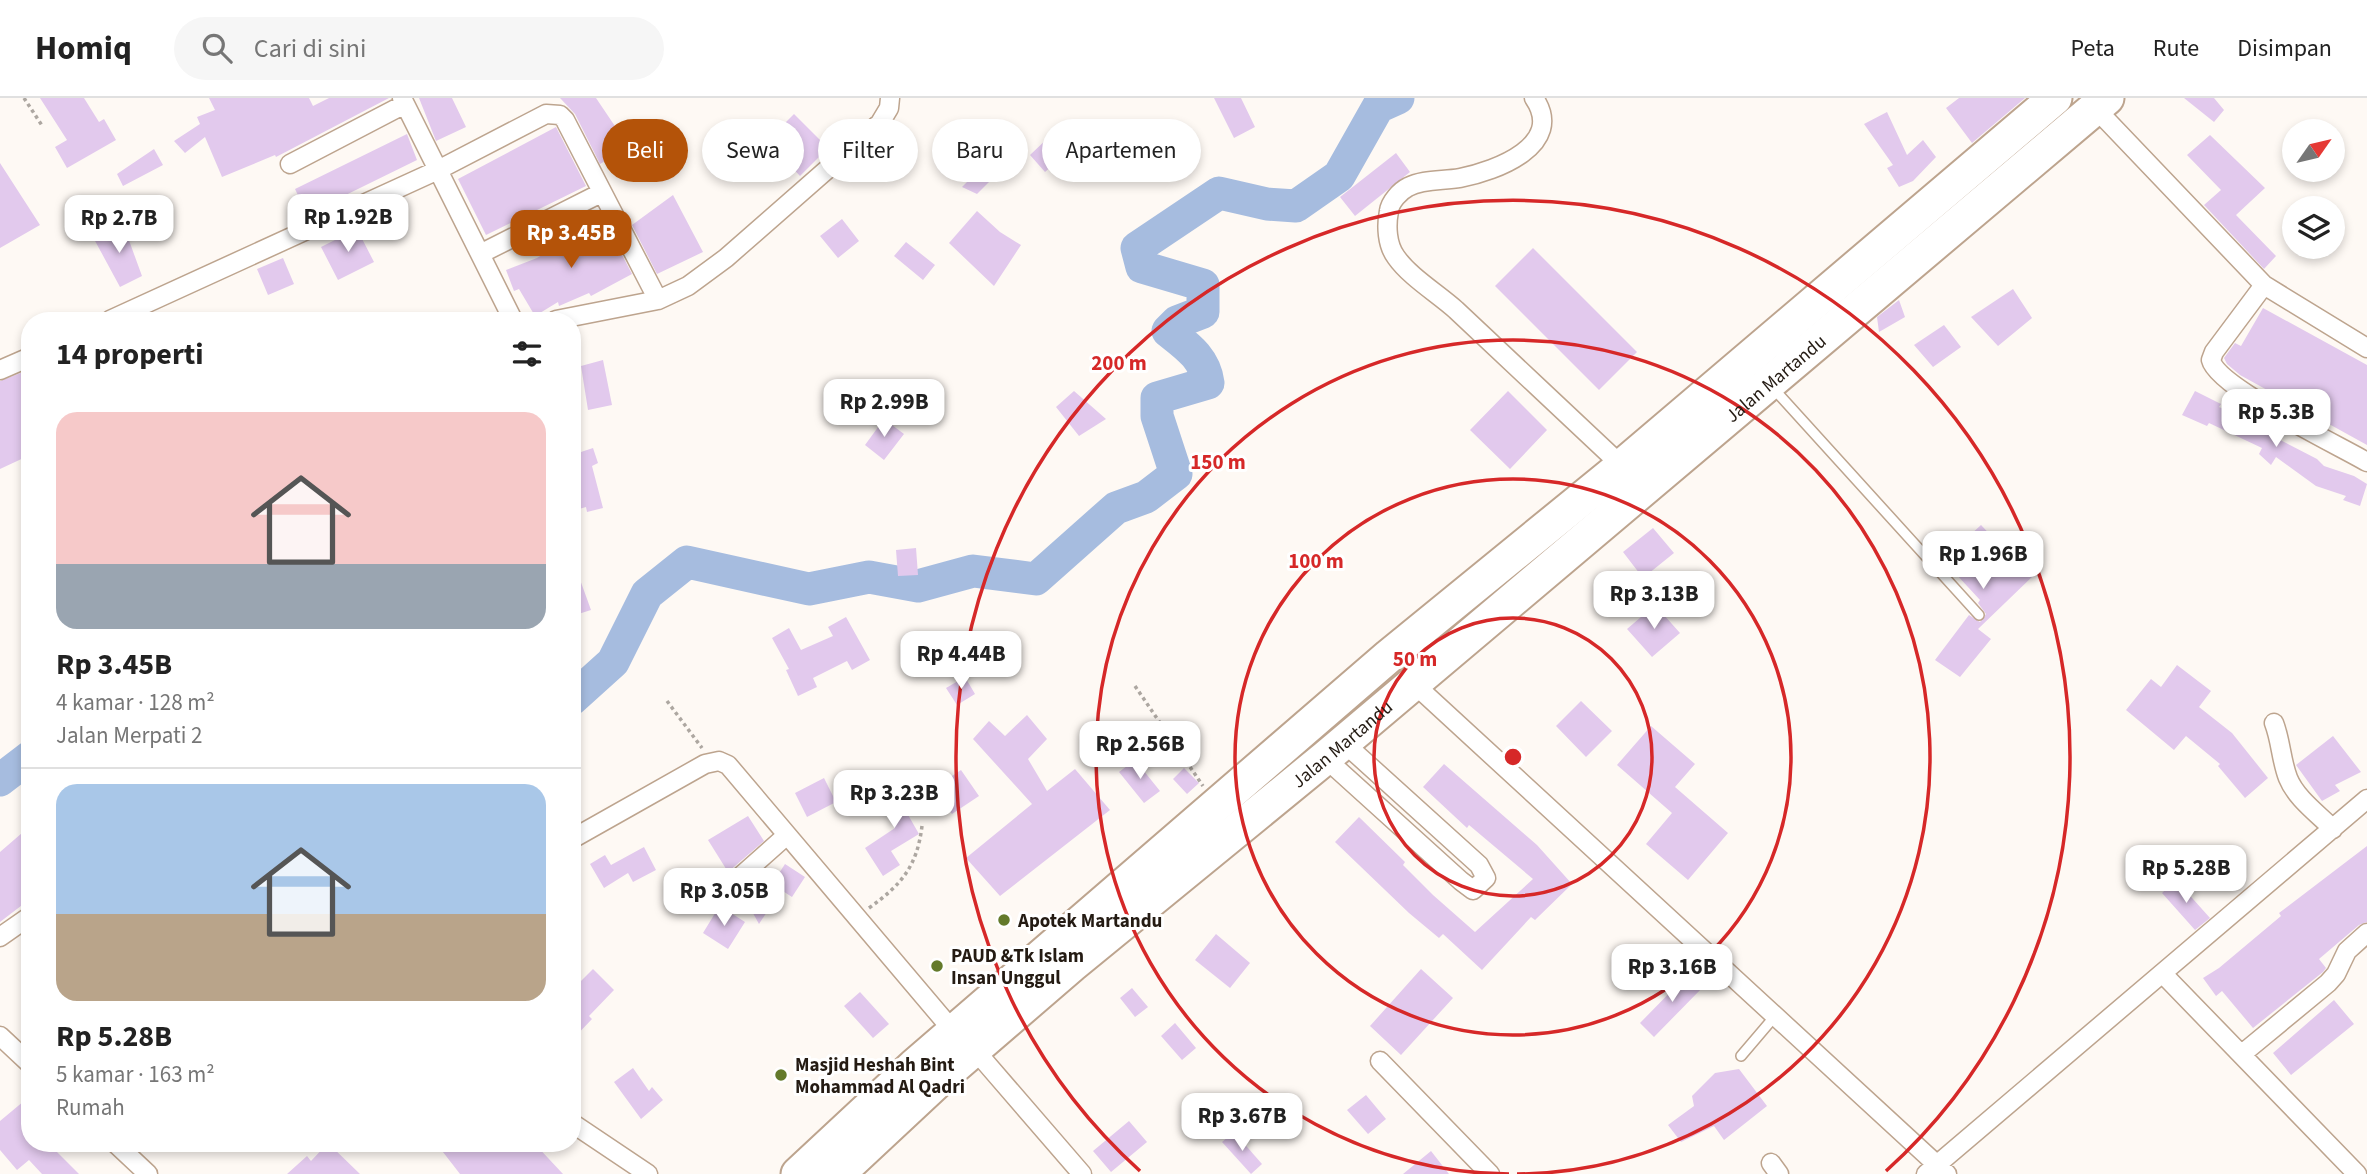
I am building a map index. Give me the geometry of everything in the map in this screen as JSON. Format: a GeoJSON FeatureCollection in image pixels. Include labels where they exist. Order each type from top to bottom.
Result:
{"type":"FeatureCollection","features":[{"type":"Feature","properties":{"kind":"highway","name":"Jalan Martandu"},"geometry":{"type":"LineString","coordinates":[[1063,955],[1216,805],[1399,647],[1622,466],[2055,98]]}},
{"type":"Feature","properties":{"kind":"highway","name":"Jalan Martandu"},"geometry":{"type":"LineString","coordinates":[[798,1174],[964,1040],[1063,955],[1334,750],[2101,103]]}},
{"type":"Feature","properties":{"kind":"highway","name":"Jalan Martandu"},"geometry":{"type":"LineString","coordinates":[[838,1174],[964,1040]]}},
{"type":"Feature","properties":{"kind":"street"},"geometry":{"type":"LineString","coordinates":[[581,315],[658,300],[688,285],[726,258],[880,123],[889,108],[890,98]]}},
{"type":"Feature","properties":{"kind":"street"},"geometry":{"type":"LineString","coordinates":[[1534,98],[1543,120],[1542,133],[1522,152],[1485,170],[1416,184],[1397,196],[1389,208],[1391,249],[1397,259],[1622,466]]}},
{"type":"Feature","properties":{"kind":"street"},"geometry":{"type":"LineString","coordinates":[[290,163],[403,101],[509,312]]}},
{"type":"Feature","properties":{"kind":"street"},"geometry":{"type":"LineString","coordinates":[[2101,103],[2264,285],[2367,348]]}},
{"type":"Feature","properties":{"kind":"street"},"geometry":{"type":"LineString","coordinates":[[127,312],[438,170],[546,114],[555,113],[565,120],[658,300]]}},
{"type":"Feature","properties":{"kind":"street"},"geometry":{"type":"LineString","coordinates":[[480,254],[601,192]]}},
{"type":"Feature","properties":{"kind":"street"},"geometry":{"type":"LineString","coordinates":[[2264,285],[2214,352],[2212,367],[2235,387],[2367,462]]}},
{"type":"Feature","properties":{"kind":"street"},"geometry":{"type":"LineString","coordinates":[[0,370],[21,363]]}},
{"type":"Feature","properties":{"kind":"street"},"geometry":{"type":"LineString","coordinates":[[1412,682],[1777,1014],[1937,1171],[2367,799]]}},
{"type":"Feature","properties":{"kind":"street"},"geometry":{"type":"LineString","coordinates":[[2274,723],[2288,779],[2295,790],[2333,829]]}},
{"type":"Feature","properties":{"kind":"street"},"geometry":{"type":"LineString","coordinates":[[1334,750],[1479,865],[1486,878],[1478,889],[1473,890],[1461,881],[1334,750]]}},
{"type":"Feature","properties":{"kind":"street"},"geometry":{"type":"LineString","coordinates":[[581,834],[712,761],[728,765],[856,918],[1082,1174]]}},
{"type":"Feature","properties":{"kind":"street"},"geometry":{"type":"LineString","coordinates":[[715,899],[787,835]]}},
{"type":"Feature","properties":{"kind":"street"},"geometry":{"type":"LineString","coordinates":[[0,937],[21,922]]}},
{"type":"Feature","properties":{"kind":"street"},"geometry":{"type":"LineString","coordinates":[[2242,1054],[2328,983],[2336,974],[2347,951],[2367,933]]}},
{"type":"Feature","properties":{"kind":"street"},"geometry":{"type":"LineString","coordinates":[[2163,974],[2357,1174]]}},
{"type":"Feature","properties":{"kind":"street"},"geometry":{"type":"LineString","coordinates":[[0,1036],[21,1056]]}},
{"type":"Feature","properties":{"kind":"street"},"geometry":{"type":"LineString","coordinates":[[1380,1061],[1490,1174]]}},
{"type":"Feature","properties":{"kind":"street"},"geometry":{"type":"LineString","coordinates":[[581,1130],[648,1174]]}},
{"type":"Feature","properties":{"kind":"street"},"geometry":{"type":"LineString","coordinates":[[125,1152],[148,1174]]}},
{"type":"Feature","properties":{"kind":"lane"},"geometry":{"type":"LineString","coordinates":[[1769,384],[1979,615]]}},
{"type":"Feature","properties":{"kind":"lane"},"geometry":{"type":"LineString","coordinates":[[1741,1056],[1777,1014]]}},
{"type":"Feature","properties":{"kind":"path"},"geometry":{"type":"LineString","coordinates":[[24,98],[43,127]]}},
{"type":"Feature","properties":{"kind":"path"},"geometry":{"type":"LineString","coordinates":[[1135,686],[1216,805]]}},
{"type":"Feature","properties":{"kind":"path"},"geometry":{"type":"LineString","coordinates":[[667,701],[712,761]]}},
{"type":"Feature","properties":{"kind":"path"},"geometry":{"type":"LineString","coordinates":[[856,918],[898,887],[919,850],[922,826]]}},
{"type":"Feature","properties":{"kind":"building"},"geometry":{"type":"Polygon","coordinates":[[[40,98],[84,98],[99,122],[104,119],[116,140],[67,168],[55,147],[67,140],[40,98]]]}},
{"type":"Feature","properties":{"kind":"building"},"geometry":{"type":"Polygon","coordinates":[[[209,98],[309,98],[313,106],[329,98],[389,98],[276,157],[275,155],[222,177],[205,137],[185,153],[174,141],[200,124],[197,117],[215,110],[209,98]]]}},
{"type":"Feature","properties":{"kind":"building"},"geometry":{"type":"Polygon","coordinates":[[[419,98],[452,98],[466,127],[436,141],[419,98]]]}},
{"type":"Feature","properties":{"kind":"building"},"geometry":{"type":"Polygon","coordinates":[[[560,98],[596,98],[610,119],[602,119],[600,164],[575,114],[560,98]]]}},
{"type":"Feature","properties":{"kind":"building"},"geometry":{"type":"Polygon","coordinates":[[[1214,98],[1241,98],[1255,127],[1234,138],[1214,98]]]}},
{"type":"Feature","properties":{"kind":"building"},"geometry":{"type":"Polygon","coordinates":[[[1959,98],[2025,98],[1972,143],[1946,108],[1959,98]]]}},
{"type":"Feature","properties":{"kind":"building"},"geometry":{"type":"Polygon","coordinates":[[[2184,98],[2214,98],[2224,110],[2214,122],[2184,98]]]}},
{"type":"Feature","properties":{"kind":"building"},"geometry":{"type":"Polygon","coordinates":[[[1887,112],[1907,155],[1923,140],[1936,157],[1913,181],[1899,187],[1887,168],[1893,165],[1864,124],[1887,112]]]}},
{"type":"Feature","properties":{"kind":"building"},"geometry":{"type":"Polygon","coordinates":[[[804,124],[818,138],[818,158],[804,172],[804,124]]]}},
{"type":"Feature","properties":{"kind":"building"},"geometry":{"type":"Polygon","coordinates":[[[556,127],[586,186],[486,235],[458,179],[556,127]]]}},
{"type":"Feature","properties":{"kind":"building"},"geometry":{"type":"Polygon","coordinates":[[[407,134],[417,160],[307,214],[295,189],[407,134]]]}},
{"type":"Feature","properties":{"kind":"building"},"geometry":{"type":"Polygon","coordinates":[[[2210,135],[2265,188],[2236,215],[2276,256],[2264,269],[2204,205],[2221,190],[2187,155],[2210,135]]]}},
{"type":"Feature","properties":{"kind":"building"},"geometry":{"type":"Polygon","coordinates":[[[1042,144],[1042,169],[1030,155],[1042,144]]]}},
{"type":"Feature","properties":{"kind":"building"},"geometry":{"type":"Polygon","coordinates":[[[154,149],[163,165],[123,186],[117,174],[154,149]]]}},
{"type":"Feature","properties":{"kind":"building"},"geometry":{"type":"Polygon","coordinates":[[[1396,153],[1410,172],[1355,216],[1340,197],[1396,153]]]}},
{"type":"Feature","properties":{"kind":"building"},"geometry":{"type":"Polygon","coordinates":[[[0,163],[40,225],[0,248],[0,163]]]}},
{"type":"Feature","properties":{"kind":"building"},"geometry":{"type":"Polygon","coordinates":[[[967,182],[989,182],[977,194],[962,187],[967,182]]]}},
{"type":"Feature","properties":{"kind":"building"},"geometry":{"type":"Polygon","coordinates":[[[673,195],[703,252],[657,274],[632,225],[673,195]]]}},
{"type":"Feature","properties":{"kind":"building"},"geometry":{"type":"Polygon","coordinates":[[[977,211],[1000,232],[1021,245],[994,286],[949,243],[977,211]]]}},
{"type":"Feature","properties":{"kind":"building"},"geometry":{"type":"Polygon","coordinates":[[[603,218],[632,274],[591,296],[589,293],[559,306],[558,302],[542,312],[533,312],[519,289],[514,291],[506,270],[537,258],[603,218]]]}},
{"type":"Feature","properties":{"kind":"building"},"geometry":{"type":"Polygon","coordinates":[[[842,219],[859,241],[838,258],[820,236],[842,219]]]}},
{"type":"Feature","properties":{"kind":"building"},"geometry":{"type":"Polygon","coordinates":[[[123,224],[142,276],[120,287],[94,239],[123,224]]]}},
{"type":"Feature","properties":{"kind":"building"},"geometry":{"type":"Polygon","coordinates":[[[357,229],[374,262],[338,280],[321,247],[357,229]]]}},
{"type":"Feature","properties":{"kind":"building"},"geometry":{"type":"Polygon","coordinates":[[[906,242],[935,265],[923,280],[894,256],[906,242]]]}},
{"type":"Feature","properties":{"kind":"building"},"geometry":{"type":"Polygon","coordinates":[[[1533,248],[1637,352],[1599,390],[1495,286],[1533,248]]]}},
{"type":"Feature","properties":{"kind":"building"},"geometry":{"type":"Polygon","coordinates":[[[283,258],[294,284],[268,295],[257,269],[283,258]]]}},
{"type":"Feature","properties":{"kind":"building"},"geometry":{"type":"Polygon","coordinates":[[[2013,289],[2032,318],[1998,346],[1971,317],[2013,289]]]}},
{"type":"Feature","properties":{"kind":"building"},"geometry":{"type":"Polygon","coordinates":[[[1899,300],[1905,317],[1879,332],[1877,317],[1899,300]]]}},
{"type":"Feature","properties":{"kind":"building"},"geometry":{"type":"Polygon","coordinates":[[[2263,308],[2367,365],[2367,445],[2240,375],[2227,364],[2224,358],[2235,343],[2241,346],[2263,308]]]}},
{"type":"Feature","properties":{"kind":"building"},"geometry":{"type":"Polygon","coordinates":[[[1944,325],[1961,347],[1933,367],[1914,345],[1944,325]]]}},
{"type":"Feature","properties":{"kind":"building"},"geometry":{"type":"Polygon","coordinates":[[[603,360],[612,405],[588,410],[581,366],[603,360]]]}},
{"type":"Feature","properties":{"kind":"building"},"geometry":{"type":"Polygon","coordinates":[[[21,373],[21,459],[0,469],[0,381],[21,373]]]}},
{"type":"Feature","properties":{"kind":"building"},"geometry":{"type":"Polygon","coordinates":[[[1074,391],[1106,419],[1079,436],[1056,407],[1074,391]]]}},
{"type":"Feature","properties":{"kind":"building"},"geometry":{"type":"Polygon","coordinates":[[[1508,391],[1547,430],[1510,469],[1470,430],[1508,391]]]}},
{"type":"Feature","properties":{"kind":"building"},"geometry":{"type":"Polygon","coordinates":[[[2195,391],[2221,404],[2219,407],[2262,426],[2259,429],[2317,459],[2324,466],[2354,476],[2367,484],[2360,506],[2343,500],[2346,496],[2316,486],[2276,457],[2271,465],[2259,454],[2262,448],[2209,423],[2207,426],[2182,415],[2195,391]]]}},
{"type":"Feature","properties":{"kind":"building"},"geometry":{"type":"Polygon","coordinates":[[[884,419],[904,434],[884,460],[865,445],[884,419]]]}},
{"type":"Feature","properties":{"kind":"building"},"geometry":{"type":"Polygon","coordinates":[[[593,448],[598,463],[592,466],[603,508],[587,512],[586,507],[581,508],[581,452],[593,448]]]}},
{"type":"Feature","properties":{"kind":"building"},"geometry":{"type":"Polygon","coordinates":[[[1981,525],[2000,545],[2006,538],[2037,572],[1978,629],[1991,639],[1960,677],[1935,660],[1969,615],[1980,622],[1986,614],[1978,603],[1980,600],[1943,560],[1981,525]]]}},
{"type":"Feature","properties":{"kind":"building"},"geometry":{"type":"Polygon","coordinates":[[[1653,528],[1674,553],[1643,578],[1623,552],[1653,528]]]}},
{"type":"Feature","properties":{"kind":"building"},"geometry":{"type":"Polygon","coordinates":[[[916,548],[918,575],[898,576],[896,550],[916,548]]]}},
{"type":"Feature","properties":{"kind":"building"},"geometry":{"type":"Polygon","coordinates":[[[581,582],[591,610],[581,613],[581,582]]]}},
{"type":"Feature","properties":{"kind":"building"},"geometry":{"type":"Polygon","coordinates":[[[1655,605],[1680,633],[1652,657],[1627,629],[1655,605]]]}},
{"type":"Feature","properties":{"kind":"building"},"geometry":{"type":"Polygon","coordinates":[[[846,617],[870,660],[852,670],[847,661],[813,678],[817,687],[798,696],[786,670],[789,669],[772,638],[789,628],[801,650],[833,636],[828,627],[846,617]]]}},
{"type":"Feature","properties":{"kind":"building"},"geometry":{"type":"Polygon","coordinates":[[[2177,665],[2211,691],[2199,707],[2232,733],[2268,778],[2245,798],[2218,766],[2220,764],[2186,736],[2174,750],[2126,710],[2151,679],[2161,687],[2177,665]]]}},
{"type":"Feature","properties":{"kind":"building"},"geometry":{"type":"Polygon","coordinates":[[[965,677],[975,694],[957,705],[946,688],[965,677]]]}},
{"type":"Feature","properties":{"kind":"building"},"geometry":{"type":"Polygon","coordinates":[[[1581,701],[1612,731],[1586,757],[1556,726],[1581,701]]]}},
{"type":"Feature","properties":{"kind":"building"},"geometry":{"type":"Polygon","coordinates":[[[1027,715],[1047,739],[1028,759],[1047,791],[1075,769],[1110,810],[1000,896],[966,858],[1032,804],[973,739],[989,721],[1005,736],[1027,715]]]}},
{"type":"Feature","properties":{"kind":"building"},"geometry":{"type":"Polygon","coordinates":[[[1651,726],[1695,764],[1675,787],[1728,833],[1688,880],[1646,844],[1672,813],[1617,765],[1651,726]]]}},
{"type":"Feature","properties":{"kind":"building"},"geometry":{"type":"Polygon","coordinates":[[[2333,736],[2361,772],[2335,785],[2340,791],[2322,801],[2296,765],[2333,736]]]}},
{"type":"Feature","properties":{"kind":"building"},"geometry":{"type":"Polygon","coordinates":[[[1135,760],[1160,791],[1144,803],[1119,772],[1135,760]]]}},
{"type":"Feature","properties":{"kind":"building"},"geometry":{"type":"Polygon","coordinates":[[[1444,764],[1537,845],[1572,884],[1535,920],[1531,917],[1482,970],[1443,934],[1439,938],[1409,913],[1335,842],[1359,817],[1405,862],[1403,865],[1433,895],[1475,932],[1533,879],[1469,825],[1467,828],[1423,787],[1444,764]]]}},
{"type":"Feature","properties":{"kind":"building"},"geometry":{"type":"Polygon","coordinates":[[[1184,768],[1199,783],[1187,794],[1173,779],[1184,768]]]}},
{"type":"Feature","properties":{"kind":"building"},"geometry":{"type":"Polygon","coordinates":[[[961,770],[979,796],[952,814],[934,788],[961,770]]]}},
{"type":"Feature","properties":{"kind":"building"},"geometry":{"type":"Polygon","coordinates":[[[824,778],[836,802],[807,817],[795,793],[824,778]]]}},
{"type":"Feature","properties":{"kind":"building"},"geometry":{"type":"Polygon","coordinates":[[[910,783],[918,795],[903,806],[919,834],[891,851],[900,865],[883,876],[865,848],[895,828],[879,804],[910,783]]]}},
{"type":"Feature","properties":{"kind":"building"},"geometry":{"type":"Polygon","coordinates":[[[748,816],[764,841],[728,872],[708,840],[748,816]]]}},
{"type":"Feature","properties":{"kind":"building"},"geometry":{"type":"Polygon","coordinates":[[[21,834],[21,906],[0,922],[0,852],[21,834]]]}},
{"type":"Feature","properties":{"kind":"building"},"geometry":{"type":"Polygon","coordinates":[[[2367,846],[2367,922],[2359,925],[2319,959],[2326,968],[2323,972],[2253,1028],[2222,991],[2216,996],[2203,978],[2219,968],[2281,916],[2279,913],[2367,846]]]}},
{"type":"Feature","properties":{"kind":"building"},"geometry":{"type":"Polygon","coordinates":[[[644,847],[656,870],[633,882],[628,873],[604,888],[590,864],[605,855],[611,865],[644,847]]]}},
{"type":"Feature","properties":{"kind":"building"},"geometry":{"type":"Polygon","coordinates":[[[785,864],[805,877],[792,897],[772,884],[785,864]]]}},
{"type":"Feature","properties":{"kind":"building"},"geometry":{"type":"Polygon","coordinates":[[[2176,880],[2210,918],[2195,930],[2162,893],[2176,880]]]}},
{"type":"Feature","properties":{"kind":"building"},"geometry":{"type":"Polygon","coordinates":[[[759,891],[774,901],[759,924],[749,906],[759,891]]]}},
{"type":"Feature","properties":{"kind":"building"},"geometry":{"type":"Polygon","coordinates":[[[723,908],[745,922],[728,949],[703,933],[717,910],[723,908]]]}},
{"type":"Feature","properties":{"kind":"building"},"geometry":{"type":"Polygon","coordinates":[[[1216,934],[1250,963],[1230,988],[1195,960],[1216,934]]]}},
{"type":"Feature","properties":{"kind":"building"},"geometry":{"type":"Polygon","coordinates":[[[593,969],[614,990],[589,1016],[592,1019],[581,1031],[581,981],[593,969]]]}},
{"type":"Feature","properties":{"kind":"building"},"geometry":{"type":"Polygon","coordinates":[[[1421,969],[1453,998],[1401,1055],[1370,1026],[1421,969]]]}},
{"type":"Feature","properties":{"kind":"building"},"geometry":{"type":"Polygon","coordinates":[[[1691,971],[1705,985],[1654,1037],[1640,1023],[1691,971]]]}},
{"type":"Feature","properties":{"kind":"building"},"geometry":{"type":"Polygon","coordinates":[[[1132,988],[1148,1007],[1135,1017],[1120,998],[1132,988]]]}},
{"type":"Feature","properties":{"kind":"building"},"geometry":{"type":"Polygon","coordinates":[[[860,992],[889,1024],[873,1038],[844,1006],[860,992]]]}},
{"type":"Feature","properties":{"kind":"building"},"geometry":{"type":"Polygon","coordinates":[[[2334,1000],[2354,1024],[2291,1075],[2273,1053],[2334,1000]]]}},
{"type":"Feature","properties":{"kind":"building"},"geometry":{"type":"Polygon","coordinates":[[[1175,1023],[1196,1048],[1182,1060],[1161,1036],[1175,1023]]]}},
{"type":"Feature","properties":{"kind":"building"},"geometry":{"type":"Polygon","coordinates":[[[633,1068],[649,1091],[652,1087],[663,1100],[641,1119],[614,1082],[633,1068]]]}},
{"type":"Feature","properties":{"kind":"building"},"geometry":{"type":"Polygon","coordinates":[[[1739,1069],[1767,1106],[1724,1140],[1714,1126],[1681,1142],[1668,1125],[1694,1106],[1692,1096],[1715,1073],[1739,1069]]]}},
{"type":"Feature","properties":{"kind":"building"},"geometry":{"type":"Polygon","coordinates":[[[1366,1095],[1386,1119],[1368,1134],[1347,1110],[1366,1095]]]}},
{"type":"Feature","properties":{"kind":"building"},"geometry":{"type":"Polygon","coordinates":[[[21,1104],[21,1152],[57,1152],[79,1174],[42,1174],[29,1160],[17,1170],[0,1150],[0,1121],[21,1104]]]}},
{"type":"Feature","properties":{"kind":"building"},"geometry":{"type":"Polygon","coordinates":[[[1129,1121],[1147,1142],[1111,1172],[1093,1151],[1129,1121]]]}},
{"type":"Feature","properties":{"kind":"building"},"geometry":{"type":"Polygon","coordinates":[[[1234,1132],[1262,1164],[1251,1174],[1222,1142],[1234,1132]]]}},
{"type":"Feature","properties":{"kind":"building"},"geometry":{"type":"Polygon","coordinates":[[[1431,1151],[1449,1174],[1403,1174],[1431,1151]]]}},
{"type":"Feature","properties":{"kind":"building"},"geometry":{"type":"Polygon","coordinates":[[[320,1152],[337,1152],[360,1174],[287,1174],[307,1156],[311,1161],[320,1152]]]}},
{"type":"Feature","properties":{"kind":"building"},"geometry":{"type":"Polygon","coordinates":[[[443,1152],[542,1152],[563,1174],[460,1174],[443,1152]]]}},
{"type":"Feature","properties":{"kind":"waterway"},"geometry":{"type":"LineString","coordinates":[[581,691],[613,662],[647,594],[687,562],[809,589],[869,577],[918,586],[973,571],[1036,579],[1116,508],[1146,497],[1176,474],[1157,416],[1157,398],[1208,383],[1199,360],[1168,331],[1177,322],[1203,312],[1203,285],[1142,267],[1137,248],[1219,193],[1267,204],[1296,206],[1339,176],[1378,107],[1398,98]]}},
{"type":"Feature","properties":{"kind":"waterway"},"geometry":{"type":"LineString","coordinates":[[0,780],[21,764]]}},
{"type":"Feature","properties":{"kind":"place","name":"Apotek Martandu"},"geometry":{"type":"Point","coordinates":[1004,920]}},
{"type":"Feature","properties":{"kind":"place","name":"PAUD &Tk Islam Insan Unggul"},"geometry":{"type":"Point","coordinates":[937,966]}},
{"type":"Feature","properties":{"kind":"place","name":"Masjid Heshah Bint Mohammad Al Qadri"},"geometry":{"type":"Point","coordinates":[781,1075]}}]}
